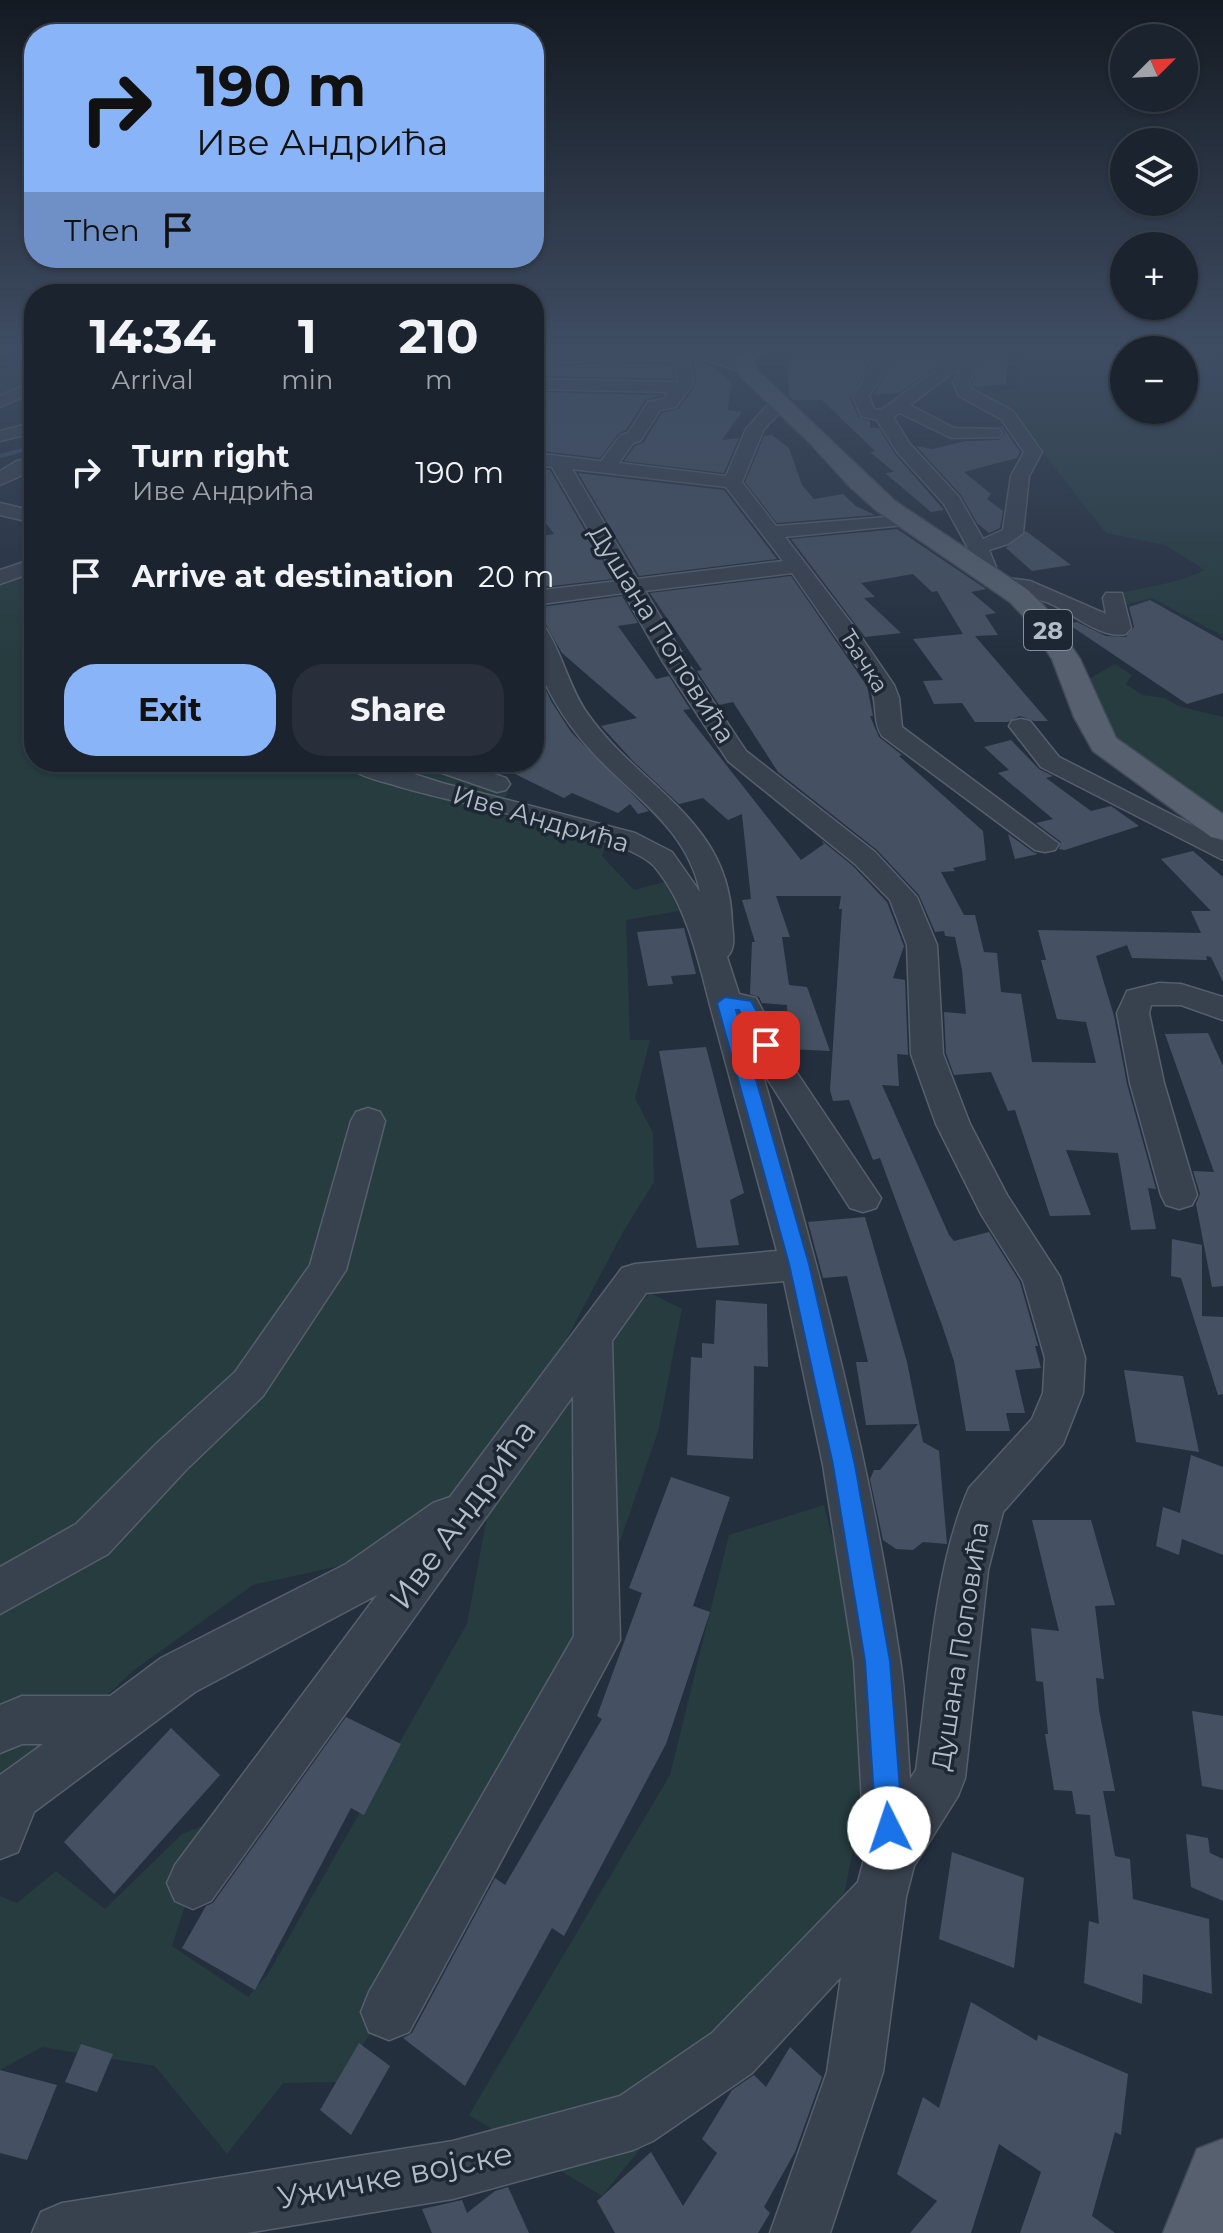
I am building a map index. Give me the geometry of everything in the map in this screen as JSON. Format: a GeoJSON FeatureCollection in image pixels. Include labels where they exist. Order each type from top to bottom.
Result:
{"type":"FeatureCollection","features":[{"type":"Feature","properties":{"kind":"main road","name":"28"},"geometry":{"type":"LineString","coordinates":[[826,450],[858,482],[904,519],[986,567],[1019,596],[1052,636],[1066,659],[1089,717],[1104,744],[1223,830]]}},
{"type":"Feature","properties":{"kind":"main road"},"geometry":{"type":"LineString","coordinates":[[1200,2233],[1223,2175]]}},
{"type":"Feature","properties":{"kind":"street"},"geometry":{"type":"LineString","coordinates":[[606,468],[619,450]]}},
{"type":"Feature","properties":{"kind":"street"},"geometry":{"type":"LineString","coordinates":[[546,461],[732,482],[747,450]]}},
{"type":"Feature","properties":{"kind":"street"},"geometry":{"type":"LineString","coordinates":[[908,450],[948,497],[986,567],[1118,629],[1114,598]]}},
{"type":"Feature","properties":{"kind":"street"},"geometry":{"type":"LineString","coordinates":[[986,567],[1001,540],[1013,533],[1020,476],[1032,450]]}},
{"type":"Feature","properties":{"kind":"street","name":"Душана Поповића"},"geometry":{"type":"LineString","coordinates":[[546,461],[737,756],[865,858],[903,897],[922,945],[927,1054],[960,1137],[994,1204],[1041,1277],[1065,1358],[1063,1393],[1048,1431],[984,1502],[966,1570],[940,1778],[886,1876]]}},
{"type":"Feature","properties":{"kind":"street"},"geometry":{"type":"LineString","coordinates":[[0,479],[24,465]]}},
{"type":"Feature","properties":{"kind":"street","name":"Ђачка"},"geometry":{"type":"LineString","coordinates":[[732,482],[852,638],[883,687],[890,708],[886,718],[891,731],[1045,844]]}},
{"type":"Feature","properties":{"kind":"street"},"geometry":{"type":"LineString","coordinates":[[0,509],[24,514]]}},
{"type":"Feature","properties":{"kind":"street"},"geometry":{"type":"LineString","coordinates":[[0,520],[24,517]]}},
{"type":"Feature","properties":{"kind":"street"},"geometry":{"type":"LineString","coordinates":[[770,533],[904,519]]}},
{"type":"Feature","properties":{"kind":"street"},"geometry":{"type":"LineString","coordinates":[[544,597],[797,566]]}},
{"type":"Feature","properties":{"kind":"street"},"geometry":{"type":"LineString","coordinates":[[0,578],[24,568]]}},
{"type":"Feature","properties":{"kind":"street"},"geometry":{"type":"LineString","coordinates":[[544,650],[582,724],[683,824],[702,850],[715,883],[720,921],[721,986],[745,1005],[775,1065],[863,1198]]}},
{"type":"Feature","properties":{"kind":"street"},"geometry":{"type":"LineString","coordinates":[[1021,726],[1050,762],[1223,852]]}},
{"type":"Feature","properties":{"kind":"street","name":"Иве Андрића"},"geometry":{"type":"LineString","coordinates":[[380,772],[433,789],[598,830],[625,839],[662,858],[691,900],[721,986],[799,1264],[844,1465],[877,1661],[886,1876],[855,2072],[800,2233]]}},
{"type":"Feature","properties":{"kind":"street"},"geometry":{"type":"LineString","coordinates":[[464,772],[560,804],[598,830]]}},
{"type":"Feature","properties":{"kind":"street"},"geometry":{"type":"LineString","coordinates":[[1179,1195],[1154,1109],[1133,1013],[1138,998],[1169,993],[1199,999],[1223,1009]]}},
{"type":"Feature","properties":{"kind":"street"},"geometry":{"type":"LineString","coordinates":[[0,1592],[92,1539],[171,1457],[249,1384],[327,1270],[368,1121]]}},
{"type":"Feature","properties":{"kind":"street","name":"Иве Андрића"},"geometry":{"type":"LineString","coordinates":[[193,1883],[635,1279],[799,1264]]}},
{"type":"Feature","properties":{"kind":"street"},"geometry":{"type":"LineString","coordinates":[[389,2012],[597,1640],[592,1337]]}},
{"type":"Feature","properties":{"kind":"street"},"geometry":{"type":"LineString","coordinates":[[0,1834],[15,1795],[178,1675],[362,1579],[474,1498]]}},
{"type":"Feature","properties":{"kind":"street"},"geometry":{"type":"LineString","coordinates":[[0,1729],[22,1720],[117,1720]]}},
{"type":"Feature","properties":{"kind":"street","name":"Ужичке војске"},"geometry":{"type":"LineString","coordinates":[[62,2233],[453,2170],[633,2121],[732,2053],[886,1876]]}},
{"type":"Feature","properties":{"kind":"green space"},"geometry":{"type":"Polygon","coordinates":[[[1041,450],[1223,450],[1223,636],[1152,598],[1121,606],[1114,594],[1172,582],[1205,570],[1165,545],[1106,533],[1041,450]]]}},
{"type":"Feature","properties":{"kind":"green space"},"geometry":{"type":"Polygon","coordinates":[[[24,570],[24,772],[449,772],[508,793],[493,813],[558,829],[605,845],[602,856],[634,890],[665,882],[679,911],[626,920],[630,1040],[650,1040],[635,1098],[653,1133],[654,1182],[623,1232],[547,1376],[455,1496],[391,1544],[344,1565],[253,1585],[134,1670],[0,1796],[0,573],[24,570]]]}},
{"type":"Feature","properties":{"kind":"green space"},"geometry":{"type":"Polygon","coordinates":[[[1115,664],[1132,675],[1126,684],[1142,695],[1165,698],[1178,706],[1223,717],[1223,813],[1181,791],[1116,745],[1089,679],[1115,664]]]}},
{"type":"Feature","properties":{"kind":"green space"},"geometry":{"type":"Polygon","coordinates":[[[650,1293],[682,1309],[658,1432],[605,1584],[610,1339],[650,1293]]]}},
{"type":"Feature","properties":{"kind":"green space"},"geometry":{"type":"Polygon","coordinates":[[[585,1367],[587,1634],[379,2020],[339,2082],[283,2083],[227,2154],[155,2066],[42,2047],[0,2070],[0,1896],[17,1903],[56,1871],[105,1909],[182,1834],[212,1822],[172,1946],[248,1997],[268,1974],[467,1624],[490,1501],[585,1367]]]}},
{"type":"Feature","properties":{"kind":"green space"},"geometry":{"type":"Polygon","coordinates":[[[824,1505],[862,1657],[864,1794],[844,1896],[602,2196],[469,2115],[670,1775],[729,1535],[824,1505]]]}},
{"type":"Feature","properties":{"kind":"building"},"geometry":{"type":"Polygon","coordinates":[[[544,450],[606,450],[600,458],[544,451],[544,450]]]}},
{"type":"Feature","properties":{"kind":"building"},"geometry":{"type":"Polygon","coordinates":[[[632,450],[734,450],[724,473],[624,461],[632,450]]]}},
{"type":"Feature","properties":{"kind":"building"},"geometry":{"type":"Polygon","coordinates":[[[758,450],[790,450],[802,485],[814,499],[843,494],[856,506],[875,515],[777,523],[745,482],[758,450]]]}},
{"type":"Feature","properties":{"kind":"building"},"geometry":{"type":"Polygon","coordinates":[[[893,450],[944,510],[931,512],[885,473],[894,472],[870,452],[893,450]]]}},
{"type":"Feature","properties":{"kind":"building"},"geometry":{"type":"Polygon","coordinates":[[[920,450],[1019,450],[1017,458],[964,472],[991,494],[987,499],[1003,511],[1000,528],[989,533],[977,523],[961,495],[920,450]]]}},
{"type":"Feature","properties":{"kind":"building"},"geometry":{"type":"Polygon","coordinates":[[[544,469],[550,470],[613,579],[544,587],[544,536],[554,534],[544,520],[544,469]]]}},
{"type":"Feature","properties":{"kind":"building"},"geometry":{"type":"Polygon","coordinates":[[[578,473],[724,490],[777,559],[639,576],[578,473]]]}},
{"type":"Feature","properties":{"kind":"building"},"geometry":{"type":"Polygon","coordinates":[[[897,529],[986,589],[971,592],[996,613],[985,615],[998,635],[975,636],[1048,721],[1034,721],[1020,716],[1008,722],[975,722],[962,703],[934,704],[923,681],[943,680],[913,639],[963,634],[937,591],[932,592],[913,574],[861,583],[875,597],[864,598],[901,633],[865,637],[791,539],[897,529]]]}},
{"type":"Feature","properties":{"kind":"building"},"geometry":{"type":"Polygon","coordinates":[[[1026,531],[1071,565],[1032,571],[1006,548],[1026,531]]]}},
{"type":"Feature","properties":{"kind":"building"},"geometry":{"type":"Polygon","coordinates":[[[791,576],[867,686],[873,716],[870,716],[879,737],[983,831],[986,860],[953,868],[955,871],[941,872],[964,915],[975,915],[984,952],[997,953],[1001,992],[1021,994],[1032,1062],[1096,1063],[1086,1022],[1057,1019],[1041,960],[1046,960],[1038,930],[1201,933],[1191,911],[1211,911],[1161,859],[1193,851],[1223,877],[1223,982],[1211,957],[1206,956],[1207,960],[1132,958],[1127,945],[1096,956],[1114,1016],[1127,1084],[1156,1189],[1148,1188],[1156,1229],[1131,1230],[1118,1153],[1066,1150],[1091,1215],[1050,1216],[1015,1110],[1008,1111],[991,1072],[954,1075],[946,1053],[944,1012],[966,1014],[955,937],[945,936],[944,931],[935,932],[919,895],[877,850],[778,772],[733,702],[719,705],[697,671],[702,670],[650,593],[791,576]]]}},
{"type":"Feature","properties":{"kind":"building"},"geometry":{"type":"Polygon","coordinates":[[[622,596],[638,623],[618,626],[656,679],[669,676],[690,709],[683,710],[801,860],[824,844],[821,840],[853,866],[887,902],[904,946],[893,978],[905,980],[908,1055],[897,1054],[899,1086],[882,1085],[949,1235],[954,1241],[989,1232],[1020,1282],[1038,1346],[1035,1346],[1041,1368],[1015,1370],[1025,1413],[1006,1413],[1010,1431],[966,1431],[954,1361],[880,1158],[873,1160],[849,1100],[833,1101],[830,1090],[841,896],[776,896],[790,937],[782,937],[789,985],[807,987],[830,1051],[788,1049],[787,1005],[762,1003],[759,997],[750,994],[752,942],[755,942],[742,900],[751,899],[742,814],[728,820],[703,798],[679,804],[633,761],[601,726],[637,718],[562,653],[544,622],[544,607],[622,596]]]}},
{"type":"Feature","properties":{"kind":"building"},"geometry":{"type":"Polygon","coordinates":[[[1150,600],[1223,641],[1223,693],[1187,704],[1068,624],[1077,622],[1106,636],[1126,637],[1134,627],[1129,607],[1150,600]]]}},
{"type":"Feature","properties":{"kind":"building"},"geometry":{"type":"Polygon","coordinates":[[[544,685],[571,732],[649,811],[638,814],[630,804],[618,813],[572,793],[564,798],[511,772],[544,772],[544,685]]]}},
{"type":"Feature","properties":{"kind":"building"},"geometry":{"type":"Polygon","coordinates":[[[1011,740],[1039,769],[1053,776],[1046,778],[1091,811],[1111,806],[1139,826],[1065,850],[1059,849],[1061,842],[1036,823],[1053,819],[998,773],[1009,770],[984,747],[1011,740]]]}},
{"type":"Feature","properties":{"kind":"building"},"geometry":{"type":"Polygon","coordinates":[[[1008,834],[1033,852],[1038,854],[1015,859],[1008,834]]]}},
{"type":"Feature","properties":{"kind":"building"},"geometry":{"type":"Polygon","coordinates":[[[684,928],[696,974],[671,976],[673,984],[648,986],[637,932],[684,928]]]}},
{"type":"Feature","properties":{"kind":"building"},"geometry":{"type":"Polygon","coordinates":[[[1208,1033],[1223,1066],[1223,1286],[1212,1287],[1196,1204],[1200,1194],[1193,1171],[1214,1172],[1165,1034],[1208,1033]]]}},
{"type":"Feature","properties":{"kind":"building"},"geometry":{"type":"Polygon","coordinates":[[[706,1047],[744,1193],[730,1200],[739,1245],[697,1248],[659,1051],[706,1047]]]}},
{"type":"Feature","properties":{"kind":"building"},"geometry":{"type":"Polygon","coordinates":[[[865,1217],[907,1362],[923,1442],[939,1451],[947,1544],[923,1542],[913,1550],[896,1549],[883,1540],[870,1479],[874,1470],[880,1470],[918,1424],[866,1425],[856,1362],[868,1362],[847,1276],[823,1278],[808,1222],[865,1217]]]}},
{"type":"Feature","properties":{"kind":"building"},"geometry":{"type":"Polygon","coordinates":[[[1172,1239],[1202,1245],[1202,1316],[1223,1317],[1223,1394],[1218,1395],[1181,1278],[1171,1276],[1172,1239]]]}},
{"type":"Feature","properties":{"kind":"building"},"geometry":{"type":"Polygon","coordinates":[[[716,1300],[767,1304],[768,1367],[754,1366],[753,1459],[687,1455],[691,1357],[702,1358],[702,1343],[714,1344],[716,1300]]]}},
{"type":"Feature","properties":{"kind":"building"},"geometry":{"type":"Polygon","coordinates":[[[1124,1370],[1183,1376],[1199,1452],[1136,1442],[1124,1370]]]}},
{"type":"Feature","properties":{"kind":"building"},"geometry":{"type":"Polygon","coordinates":[[[1191,1455],[1223,1467],[1223,1555],[1182,1539],[1179,1555],[1156,1546],[1163,1507],[1180,1513],[1191,1455]]]}},
{"type":"Feature","properties":{"kind":"building"},"geometry":{"type":"Polygon","coordinates":[[[671,1477],[730,1497],[693,1606],[710,1612],[666,1744],[564,1936],[552,1928],[465,2086],[403,2038],[412,2033],[495,1878],[505,1885],[602,1719],[597,1716],[642,1593],[629,1588],[671,1477]]]}},
{"type":"Feature","properties":{"kind":"building"},"geometry":{"type":"Polygon","coordinates":[[[1032,1520],[1091,1520],[1115,1605],[1095,1606],[1104,1679],[1096,1678],[1099,1710],[1115,1791],[1103,1791],[1115,1856],[1130,1859],[1133,1899],[1209,1919],[1212,1994],[1143,1974],[1142,2004],[1084,1983],[1089,1921],[1099,1924],[1090,1815],[1076,1814],[1072,1791],[1054,1790],[1045,1734],[1048,1734],[1043,1682],[1036,1681],[1031,1628],[1059,1631],[1032,1520]]]}},
{"type":"Feature","properties":{"kind":"building"},"geometry":{"type":"Polygon","coordinates":[[[1192,1711],[1223,1716],[1223,1790],[1202,1786],[1192,1711]]]}},
{"type":"Feature","properties":{"kind":"building"},"geometry":{"type":"Polygon","coordinates":[[[346,1717],[401,1744],[364,1815],[351,1808],[255,1990],[182,1948],[206,1906],[213,1903],[346,1717]]]}},
{"type":"Feature","properties":{"kind":"building"},"geometry":{"type":"Polygon","coordinates":[[[171,1728],[220,1775],[114,1894],[64,1842],[171,1728]]]}},
{"type":"Feature","properties":{"kind":"building"},"geometry":{"type":"Polygon","coordinates":[[[1186,1834],[1208,1838],[1210,1853],[1223,1859],[1223,1901],[1191,1887],[1186,1834]]]}},
{"type":"Feature","properties":{"kind":"building"},"geometry":{"type":"Polygon","coordinates":[[[952,1852],[1024,1878],[1014,1968],[939,1939],[952,1852]]]}},
{"type":"Feature","properties":{"kind":"building"},"geometry":{"type":"Polygon","coordinates":[[[971,2002],[1037,2041],[1038,2035],[1128,2074],[1121,2135],[1115,2132],[1092,2216],[1115,2233],[1020,2233],[1041,2172],[999,2144],[971,2233],[910,2233],[937,2201],[897,2174],[923,2097],[939,2108],[971,2002]]]}},
{"type":"Feature","properties":{"kind":"building"},"geometry":{"type":"Polygon","coordinates":[[[359,2043],[390,2066],[351,2135],[320,2110],[359,2043]]]}},
{"type":"Feature","properties":{"kind":"building"},"geometry":{"type":"Polygon","coordinates":[[[81,2044],[113,2054],[97,2092],[65,2082],[81,2044]]]}},
{"type":"Feature","properties":{"kind":"building"},"geometry":{"type":"Polygon","coordinates":[[[790,2047],[822,2077],[795,2152],[764,2207],[770,2213],[758,2233],[615,2233],[597,2201],[651,2152],[683,2206],[717,2153],[702,2139],[732,2090],[754,2075],[766,2087],[790,2047]]]}},
{"type":"Feature","properties":{"kind":"building"},"geometry":{"type":"Polygon","coordinates":[[[0,2070],[57,2085],[27,2160],[0,2153],[0,2070]]]}},
{"type":"Feature","properties":{"kind":"building"},"geometry":{"type":"Polygon","coordinates":[[[508,2187],[529,2233],[432,2233],[422,2209],[462,2200],[467,2213],[495,2191],[508,2187]]]}},
{"type":"Feature","properties":{"kind":"waterway"},"geometry":{"type":"LineString","coordinates":[[0,456],[22,450]]}},
{"type":"Feature","properties":{"kind":"route"},"geometry":{"type":"LineString","coordinates":[[766,1045],[745,1005],[733,1001],[725,1003],[799,1264],[844,1465],[877,1661],[889,1828]]}}]}
